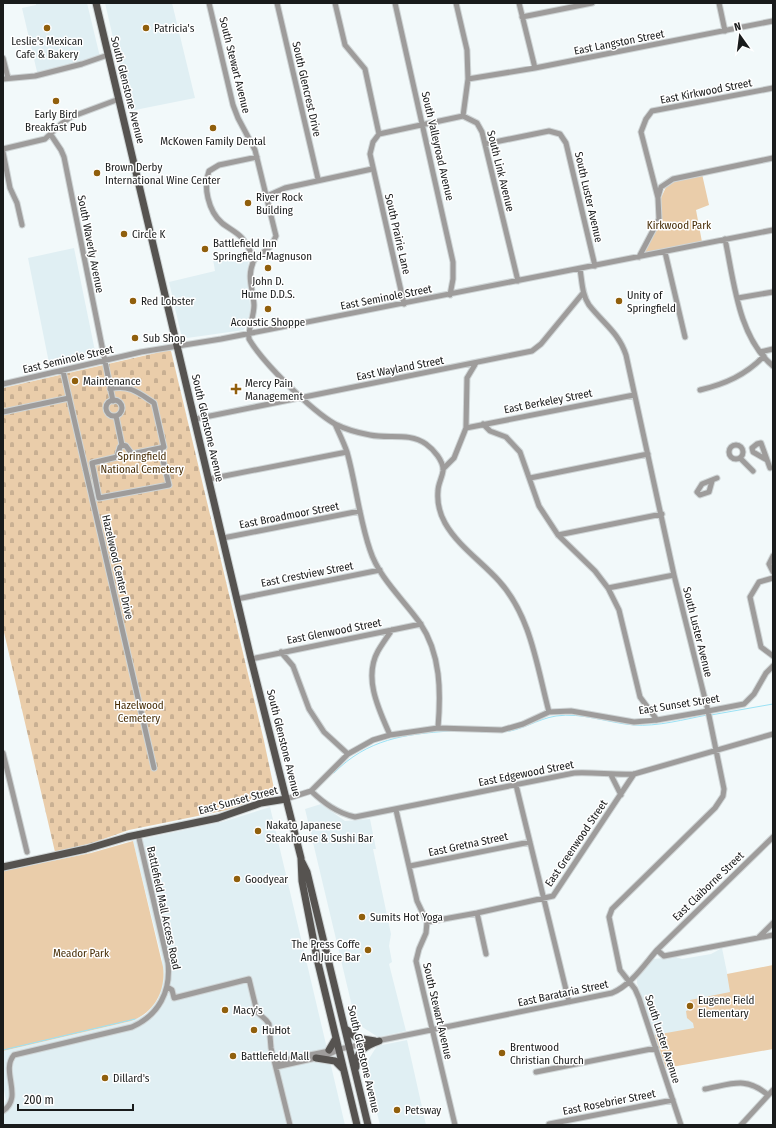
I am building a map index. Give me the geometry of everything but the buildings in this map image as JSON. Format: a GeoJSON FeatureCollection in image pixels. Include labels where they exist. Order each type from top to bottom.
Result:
{"type":"FeatureCollection","features":[{"type":"Feature","properties":{"kind":"main road","name":"South Glenstone Avenue"},"geometry":{"type":"LineString","coordinates":[[96,3],[251,659],[301,858],[307,872],[368,1125]]}},
{"type":"Feature","properties":{"kind":"main road","name":"East Sunset Street"},"geometry":{"type":"LineString","coordinates":[[3,867],[86,849],[138,834],[218,818],[261,803],[286,799]]}},
{"type":"Feature","properties":{"kind":"main road","name":"South Glenstone Avenue"},"geometry":{"type":"LineString","coordinates":[[301,858],[302,881],[318,963],[357,1125]]}},
{"type":"Feature","properties":{"kind":"main road"},"geometry":{"type":"LineString","coordinates":[[345,1026],[349,1033],[357,1038],[379,1041]]}},
{"type":"Feature","properties":{"kind":"main road"},"geometry":{"type":"LineString","coordinates":[[329,1050],[336,1038]]}},
{"type":"Feature","properties":{"kind":"main road"},"geometry":{"type":"LineString","coordinates":[[357,1080],[356,1062],[360,1052],[364,1047],[379,1041]]}},
{"type":"Feature","properties":{"kind":"main road"},"geometry":{"type":"LineString","coordinates":[[316,1058],[335,1061],[344,1072]]}},
{"type":"Feature","properties":{"kind":"street","name":"South Stewart Avenue"},"geometry":{"type":"LineString","coordinates":[[209,3],[235,111],[253,145],[257,157],[276,236],[271,246],[254,260]]}},
{"type":"Feature","properties":{"kind":"street","name":"South Glencrest Drive"},"geometry":{"type":"LineString","coordinates":[[277,3],[318,180]]}},
{"type":"Feature","properties":{"kind":"street"},"geometry":{"type":"LineString","coordinates":[[335,3],[345,45],[365,69],[379,134],[463,116],[468,79],[467,50],[456,3]]}},
{"type":"Feature","properties":{"kind":"street","name":"South Valleyroad Avenue"},"geometry":{"type":"LineString","coordinates":[[395,3],[453,262],[453,279],[450,295]]}},
{"type":"Feature","properties":{"kind":"street"},"geometry":{"type":"LineString","coordinates":[[519,3],[535,68]]}},
{"type":"Feature","properties":{"kind":"street"},"geometry":{"type":"LineString","coordinates":[[522,17],[592,3]]}},
{"type":"Feature","properties":{"kind":"street"},"geometry":{"type":"LineString","coordinates":[[719,3],[725,31]]}},
{"type":"Feature","properties":{"kind":"street","name":"East Langston Street"},"geometry":{"type":"LineString","coordinates":[[468,79],[535,68],[773,22]]}},
{"type":"Feature","properties":{"kind":"street"},"geometry":{"type":"LineString","coordinates":[[3,58],[5,78],[35,76],[108,55]]}},
{"type":"Feature","properties":{"kind":"street","name":"East Kirkwood Street"},"geometry":{"type":"LineString","coordinates":[[658,198],[641,132],[646,119],[652,111],[773,88]]}},
{"type":"Feature","properties":{"kind":"street"},"geometry":{"type":"LineString","coordinates":[[3,149],[38,141],[51,135],[61,124],[71,117],[119,99]]}},
{"type":"Feature","properties":{"kind":"street","name":"South Link Avenue"},"geometry":{"type":"LineString","coordinates":[[463,116],[477,123],[482,132],[518,281]]}},
{"type":"Feature","properties":{"kind":"street","name":"South Luster Avenue"},"geometry":{"type":"LineString","coordinates":[[485,144],[550,131],[560,134],[566,143],[595,266]]}},
{"type":"Feature","properties":{"kind":"street","name":"South Prairie Lane"},"geometry":{"type":"LineString","coordinates":[[379,134],[373,142],[370,154],[372,169],[404,304]]}},
{"type":"Feature","properties":{"kind":"street","name":"South Waverly Avenue"},"geometry":{"type":"LineString","coordinates":[[51,135],[64,157],[113,401]]}},
{"type":"Feature","properties":{"kind":"street"},"geometry":{"type":"LineString","coordinates":[[3,152],[10,188],[17,203],[22,225]]}},
{"type":"Feature","properties":{"kind":"street"},"geometry":{"type":"LineString","coordinates":[[257,157],[219,165],[209,170],[206,180],[214,213],[221,222],[241,237],[254,260],[249,271],[254,305],[248,334],[253,345],[301,398],[336,424],[370,435],[411,437],[425,443],[436,453],[444,469]]}},
{"type":"Feature","properties":{"kind":"street"},"geometry":{"type":"LineString","coordinates":[[639,257],[659,219],[658,198],[661,187],[673,178],[773,158]]}},
{"type":"Feature","properties":{"kind":"street"},"geometry":{"type":"LineString","coordinates":[[267,196],[284,188],[372,169]]}},
{"type":"Feature","properties":{"kind":"street","name":"East Seminole Street"},"geometry":{"type":"LineString","coordinates":[[3,384],[63,371],[104,360],[404,304],[773,230]]}},
{"type":"Feature","properties":{"kind":"street"},"geometry":{"type":"LineString","coordinates":[[725,239],[738,298],[747,329],[762,354],[773,366]]}},
{"type":"Feature","properties":{"kind":"street"},"geometry":{"type":"LineString","coordinates":[[665,252],[685,336]]}},
{"type":"Feature","properties":{"kind":"street","name":"South Luster Avenue"},"geometry":{"type":"LineString","coordinates":[[580,269],[583,293],[589,304],[616,333],[622,343],[724,789],[720,802],[612,909],[609,917],[620,970],[639,998],[681,1125]]}},
{"type":"Feature","properties":{"kind":"street"},"geometry":{"type":"LineString","coordinates":[[738,298],[773,292]]}},
{"type":"Feature","properties":{"kind":"street","name":"East Wayland Street"},"geometry":{"type":"LineString","coordinates":[[195,419],[532,351],[541,344],[583,293]]}},
{"type":"Feature","properties":{"kind":"street"},"geometry":{"type":"LineString","coordinates":[[700,390],[719,386],[752,369],[762,354],[773,349]]}},
{"type":"Feature","properties":{"kind":"street"},"geometry":{"type":"LineString","coordinates":[[476,363],[466,378],[466,428],[454,458],[444,469],[438,491],[439,507],[445,523],[459,542],[499,581],[514,601],[528,629],[549,712]]}},
{"type":"Feature","properties":{"kind":"street","name":"Hazelwood Center Drive"},"geometry":{"type":"LineString","coordinates":[[63,371],[154,768]]}},
{"type":"Feature","properties":{"kind":"street"},"geometry":{"type":"LineString","coordinates":[[110,389],[121,386],[129,388],[154,403],[169,485],[99,498],[92,463],[117,457],[122,445],[116,416]]}},
{"type":"Feature","properties":{"kind":"street","name":"East Berkeley Street"},"geometry":{"type":"LineString","coordinates":[[466,428],[634,395]]}},
{"type":"Feature","properties":{"kind":"street"},"geometry":{"type":"LineString","coordinates":[[3,412],[69,398]]}},
{"type":"Feature","properties":{"kind":"street"},"geometry":{"type":"LineString","coordinates":[[113,401],[118,401],[122,405],[120,413],[116,416],[111,415],[107,410],[109,403],[113,401]]}},
{"type":"Feature","properties":{"kind":"street"},"geometry":{"type":"LineString","coordinates":[[336,424],[347,452],[370,551],[380,570],[421,624],[432,650],[439,675],[440,701],[438,728]]}},
{"type":"Feature","properties":{"kind":"street"},"geometry":{"type":"LineString","coordinates":[[483,424],[490,431],[506,437],[520,452],[539,506],[558,535],[595,571],[608,588],[619,610],[640,697],[657,720]]}},
{"type":"Feature","properties":{"kind":"street"},"geometry":{"type":"LineString","coordinates":[[122,445],[126,446],[132,454],[162,447]]}},
{"type":"Feature","properties":{"kind":"street"},"geometry":{"type":"LineString","coordinates":[[209,479],[347,452]]}},
{"type":"Feature","properties":{"kind":"street"},"geometry":{"type":"LineString","coordinates":[[530,478],[648,454]]}},
{"type":"Feature","properties":{"kind":"street"},"geometry":{"type":"LineString","coordinates":[[740,458],[753,471]]}},
{"type":"Feature","properties":{"kind":"street"},"geometry":{"type":"LineString","coordinates":[[767,460],[770,468]]}},
{"type":"Feature","properties":{"kind":"street","name":"East Broadmoor Street"},"geometry":{"type":"LineString","coordinates":[[223,538],[360,511]]}},
{"type":"Feature","properties":{"kind":"street"},"geometry":{"type":"LineString","coordinates":[[558,535],[662,514]]}},
{"type":"Feature","properties":{"kind":"street"},"geometry":{"type":"LineString","coordinates":[[773,556],[769,564],[773,572]]}},
{"type":"Feature","properties":{"kind":"street","name":"East Crestview Street"},"geometry":{"type":"LineString","coordinates":[[237,599],[380,570]]}},
{"type":"Feature","properties":{"kind":"street"},"geometry":{"type":"LineString","coordinates":[[608,588],[674,574]]}},
{"type":"Feature","properties":{"kind":"street"},"geometry":{"type":"LineString","coordinates":[[773,578],[759,582],[754,587],[750,597],[761,647],[773,656]]}},
{"type":"Feature","properties":{"kind":"street","name":"East Glenwood Street"},"geometry":{"type":"LineString","coordinates":[[251,659],[421,624]]}},
{"type":"Feature","properties":{"kind":"street"},"geometry":{"type":"LineString","coordinates":[[390,735],[377,707],[372,671],[377,652],[392,630]]}},
{"type":"Feature","properties":{"kind":"street"},"geometry":{"type":"LineString","coordinates":[[281,652],[292,666],[309,709],[324,732],[348,754]]}},
{"type":"Feature","properties":{"kind":"street","name":"East Sunset Street"},"geometry":{"type":"LineString","coordinates":[[286,799],[312,791],[348,754],[373,740],[390,735],[438,728],[502,730],[523,724],[549,712],[571,711],[634,722],[708,714],[744,704],[754,694],[766,673],[773,666]]}},
{"type":"Feature","properties":{"kind":"street","name":"East Edgewood Street"},"geometry":{"type":"LineString","coordinates":[[312,791],[324,803],[344,815],[355,817],[396,810],[574,773],[634,774],[773,734]]}},
{"type":"Feature","properties":{"kind":"street"},"geometry":{"type":"LineString","coordinates":[[3,753],[27,852]]}},
{"type":"Feature","properties":{"kind":"street","name":"East Greenwood Street"},"geometry":{"type":"LineString","coordinates":[[611,774],[621,796]]}},
{"type":"Feature","properties":{"kind":"street","name":"East Greenwood Street"},"geometry":{"type":"LineString","coordinates":[[427,922],[477,913],[553,896],[621,796],[634,774]]}},
{"type":"Feature","properties":{"kind":"street"},"geometry":{"type":"LineString","coordinates":[[516,785],[569,1002]]}},
{"type":"Feature","properties":{"kind":"street"},"geometry":{"type":"LineString","coordinates":[[396,810],[418,901],[427,922]]}},
{"type":"Feature","properties":{"kind":"street","name":"Battlefield Mall Access Road"},"geometry":{"type":"LineString","coordinates":[[3,1111],[9,1106],[11,1100],[6,1068],[13,1056],[19,1053],[136,1025],[155,1011],[162,1000],[167,987],[169,974],[138,834]]}},
{"type":"Feature","properties":{"kind":"street","name":"East Claiborne Street"},"geometry":{"type":"LineString","coordinates":[[657,950],[773,837]]}},
{"type":"Feature","properties":{"kind":"street","name":"East Gretna Street"},"geometry":{"type":"LineString","coordinates":[[410,866],[530,842]]}},
{"type":"Feature","properties":{"kind":"street"},"geometry":{"type":"LineString","coordinates":[[477,913],[486,954]]}},
{"type":"Feature","properties":{"kind":"street","name":"South Stewart Avenue"},"geometry":{"type":"LineString","coordinates":[[427,922],[426,933],[419,949],[416,961],[455,1125]]}},
{"type":"Feature","properties":{"kind":"street"},"geometry":{"type":"LineString","coordinates":[[758,938],[773,923]]}},
{"type":"Feature","properties":{"kind":"street"},"geometry":{"type":"LineString","coordinates":[[657,950],[664,956],[773,935]]}},
{"type":"Feature","properties":{"kind":"street","name":"East Barataria Street"},"geometry":{"type":"LineString","coordinates":[[339,1050],[612,993],[622,989],[657,950]]}},
{"type":"Feature","properties":{"kind":"street"},"geometry":{"type":"LineString","coordinates":[[167,987],[172,990],[174,998],[249,979],[258,1012],[268,1024],[290,1125]]}},
{"type":"Feature","properties":{"kind":"street"},"geometry":{"type":"LineString","coordinates":[[536,1072],[656,1048]]}},
{"type":"Feature","properties":{"kind":"street"},"geometry":{"type":"LineString","coordinates":[[276,1065],[329,1050],[339,1050]]}},
{"type":"Feature","properties":{"kind":"street"},"geometry":{"type":"LineString","coordinates":[[276,1065],[316,1058],[339,1050]]}},
{"type":"Feature","properties":{"kind":"street"},"geometry":{"type":"LineString","coordinates":[[705,1089],[745,1083],[758,1086],[768,1095]]}},
{"type":"Feature","properties":{"kind":"street"},"geometry":{"type":"LineString","coordinates":[[741,1125],[773,1090]]}},
{"type":"Feature","properties":{"kind":"street","name":"East Rosebrier Street"},"geometry":{"type":"LineString","coordinates":[[549,1124],[673,1100]]}},
{"type":"Feature","properties":{"kind":"shaded area"},"geometry":{"type":"Polygon","coordinates":[[[36,3],[87,3],[101,61],[38,76],[22,8],[36,5],[36,3]]]}},
{"type":"Feature","properties":{"kind":"shaded area"},"geometry":{"type":"Polygon","coordinates":[[[105,3],[172,3],[195,98],[130,111],[105,3]]]}},
{"type":"Feature","properties":{"kind":"shaded area"},"geometry":{"type":"Polygon","coordinates":[[[74,248],[96,356],[50,368],[28,258],[74,248]]]}},
{"type":"Feature","properties":{"kind":"shaded area"},"geometry":{"type":"Polygon","coordinates":[[[247,251],[249,258],[247,273],[250,315],[244,330],[187,338],[181,334],[169,282],[215,271],[213,259],[247,251]]]}},
{"type":"Feature","properties":{"kind":"shaded area"},"geometry":{"type":"Polygon","coordinates":[[[321,804],[345,821],[370,819],[376,849],[373,849],[391,934],[389,946],[392,962],[389,964],[406,1031],[378,1037],[356,1023],[305,809],[321,804]]]}},
{"type":"Feature","properties":{"kind":"shaded area","name":"Battlefield Mall"},"geometry":{"type":"Polygon","coordinates":[[[270,807],[345,1125],[3,1125],[3,1106],[6,1100],[3,1085],[3,1051],[131,1021],[146,1014],[158,999],[162,959],[133,841],[222,822],[270,807]]]}},
{"type":"Feature","properties":{"kind":"shaded area","name":"Eugene Field Elementary"},"geometry":{"type":"Polygon","coordinates":[[[722,948],[731,992],[666,1068],[637,983],[637,977],[653,959],[676,957],[682,959],[711,954],[722,948]]]}},
{"type":"Feature","properties":{"kind":"shaded area"},"geometry":{"type":"Polygon","coordinates":[[[407,1040],[426,1125],[380,1125],[365,1065],[377,1046],[407,1040]]]}},
{"type":"Feature","properties":{"kind":"green space","name":"Kirkwood Park"},"geometry":{"type":"Polygon","coordinates":[[[702,174],[709,205],[696,210],[702,242],[645,253],[645,250],[661,217],[661,198],[666,187],[672,182],[702,174]]]}},
{"type":"Feature","properties":{"kind":"green space","name":"Hazelwood Cemetery"},"geometry":{"type":"Polygon","coordinates":[[[169,350],[171,351],[264,741],[275,793],[273,796],[254,800],[227,810],[129,830],[92,843],[55,852],[3,628],[3,388],[169,350]]]}},
{"type":"Feature","properties":{"kind":"green space","name":"Meador Park"},"geometry":{"type":"Polygon","coordinates":[[[133,841],[163,967],[162,984],[157,1000],[146,1013],[131,1021],[3,1051],[3,871],[91,853],[133,841]]]}},
{"type":"Feature","properties":{"kind":"green space"},"geometry":{"type":"Polygon","coordinates":[[[773,965],[773,1049],[666,1068],[655,1035],[694,1028],[693,1023],[687,1018],[686,1011],[691,1009],[690,1000],[730,992],[727,974],[773,965]]]}},
{"type":"Feature","properties":{"kind":"waterway"},"geometry":{"type":"LineString","coordinates":[[711,715],[773,704]]}},
{"type":"Feature","properties":{"kind":"waterway"},"geometry":{"type":"LineString","coordinates":[[503,732],[516,730],[556,716],[566,715],[576,715],[634,725],[652,725],[707,715]]}},
{"type":"Feature","properties":{"kind":"waterway"},"geometry":{"type":"LineString","coordinates":[[334,773],[360,753],[388,740],[418,734],[450,731]]}},
{"type":"Feature","properties":{"kind":"waterway"},"geometry":{"type":"LineString","coordinates":[[481,732],[500,732]]}},
{"type":"Feature","properties":{"kind":"waterway"},"geometry":{"type":"LineString","coordinates":[[3,1050],[135,1019]]}},
{"type":"Feature","properties":{"kind":"place","name":"Leslie's Mexican Cafe & Bakery"},"geometry":{"type":"Point","coordinates":[47,28]}},
{"type":"Feature","properties":{"kind":"place","name":"Patricia's"},"geometry":{"type":"Point","coordinates":[146,28]}},
{"type":"Feature","properties":{"kind":"place","name":"Early Bird Breakfast Pub"},"geometry":{"type":"Point","coordinates":[56,101]}},
{"type":"Feature","properties":{"kind":"place","name":"McKowen Family Dental"},"geometry":{"type":"Point","coordinates":[213,128]}},
{"type":"Feature","properties":{"kind":"place","name":"Brown Derby International Wine Center"},"geometry":{"type":"Point","coordinates":[97,173]}},
{"type":"Feature","properties":{"kind":"place","name":"River Rock Building"},"geometry":{"type":"Point","coordinates":[248,203]}},
{"type":"Feature","properties":{"kind":"place","name":"Circle K"},"geometry":{"type":"Point","coordinates":[124,234]}},
{"type":"Feature","properties":{"kind":"place","name":"Battlefield Inn Springfield-Magnuson"},"geometry":{"type":"Point","coordinates":[205,249]}},
{"type":"Feature","properties":{"kind":"place","name":"John D. Hume D.D.S."},"geometry":{"type":"Point","coordinates":[268,268]}},
{"type":"Feature","properties":{"kind":"place","name":"Red Lobster"},"geometry":{"type":"Point","coordinates":[133,301]}},
{"type":"Feature","properties":{"kind":"place","name":"Unity of Springfield"},"geometry":{"type":"Point","coordinates":[619,301]}},
{"type":"Feature","properties":{"kind":"place","name":"Acoustic Shoppe"},"geometry":{"type":"Point","coordinates":[268,309]}},
{"type":"Feature","properties":{"kind":"place","name":"Sub Shop"},"geometry":{"type":"Point","coordinates":[135,338]}},
{"type":"Feature","properties":{"kind":"place","name":"Maintenance"},"geometry":{"type":"Point","coordinates":[75,381]}},
{"type":"Feature","properties":{"kind":"place","name":"Mercy Pain Management"},"geometry":{"type":"Point","coordinates":[236,389]}},
{"type":"Feature","properties":{"kind":"place","name":"Nakato Japanese Steakhouse & Sushi Bar"},"geometry":{"type":"Point","coordinates":[258,831]}},
{"type":"Feature","properties":{"kind":"place","name":"Goodyear"},"geometry":{"type":"Point","coordinates":[237,879]}},
{"type":"Feature","properties":{"kind":"place","name":"Sumits Hot Yoga"},"geometry":{"type":"Point","coordinates":[362,917]}},
{"type":"Feature","properties":{"kind":"place","name":"The Press Coffe And Juice Bar"},"geometry":{"type":"Point","coordinates":[368,950]}},
{"type":"Feature","properties":{"kind":"place","name":"Eugene Field Elementary"},"geometry":{"type":"Point","coordinates":[690,1006]}},
{"type":"Feature","properties":{"kind":"place","name":"Macy's"},"geometry":{"type":"Point","coordinates":[225,1010]}},
{"type":"Feature","properties":{"kind":"place","name":"HuHot"},"geometry":{"type":"Point","coordinates":[254,1030]}},
{"type":"Feature","properties":{"kind":"place","name":"Brentwood Christian Church"},"geometry":{"type":"Point","coordinates":[502,1053]}},
{"type":"Feature","properties":{"kind":"place","name":"Battlefield Mall"},"geometry":{"type":"Point","coordinates":[233,1056]}},
{"type":"Feature","properties":{"kind":"place","name":"Dillard's"},"geometry":{"type":"Point","coordinates":[105,1078]}},
{"type":"Feature","properties":{"kind":"place","name":"Petsway"},"geometry":{"type":"Point","coordinates":[397,1110]}},
{"type":"Feature","properties":{"kind":"park label","name":"Springfield National Cemetery"},"geometry":{"type":"Point","coordinates":[142,462]}}]}
